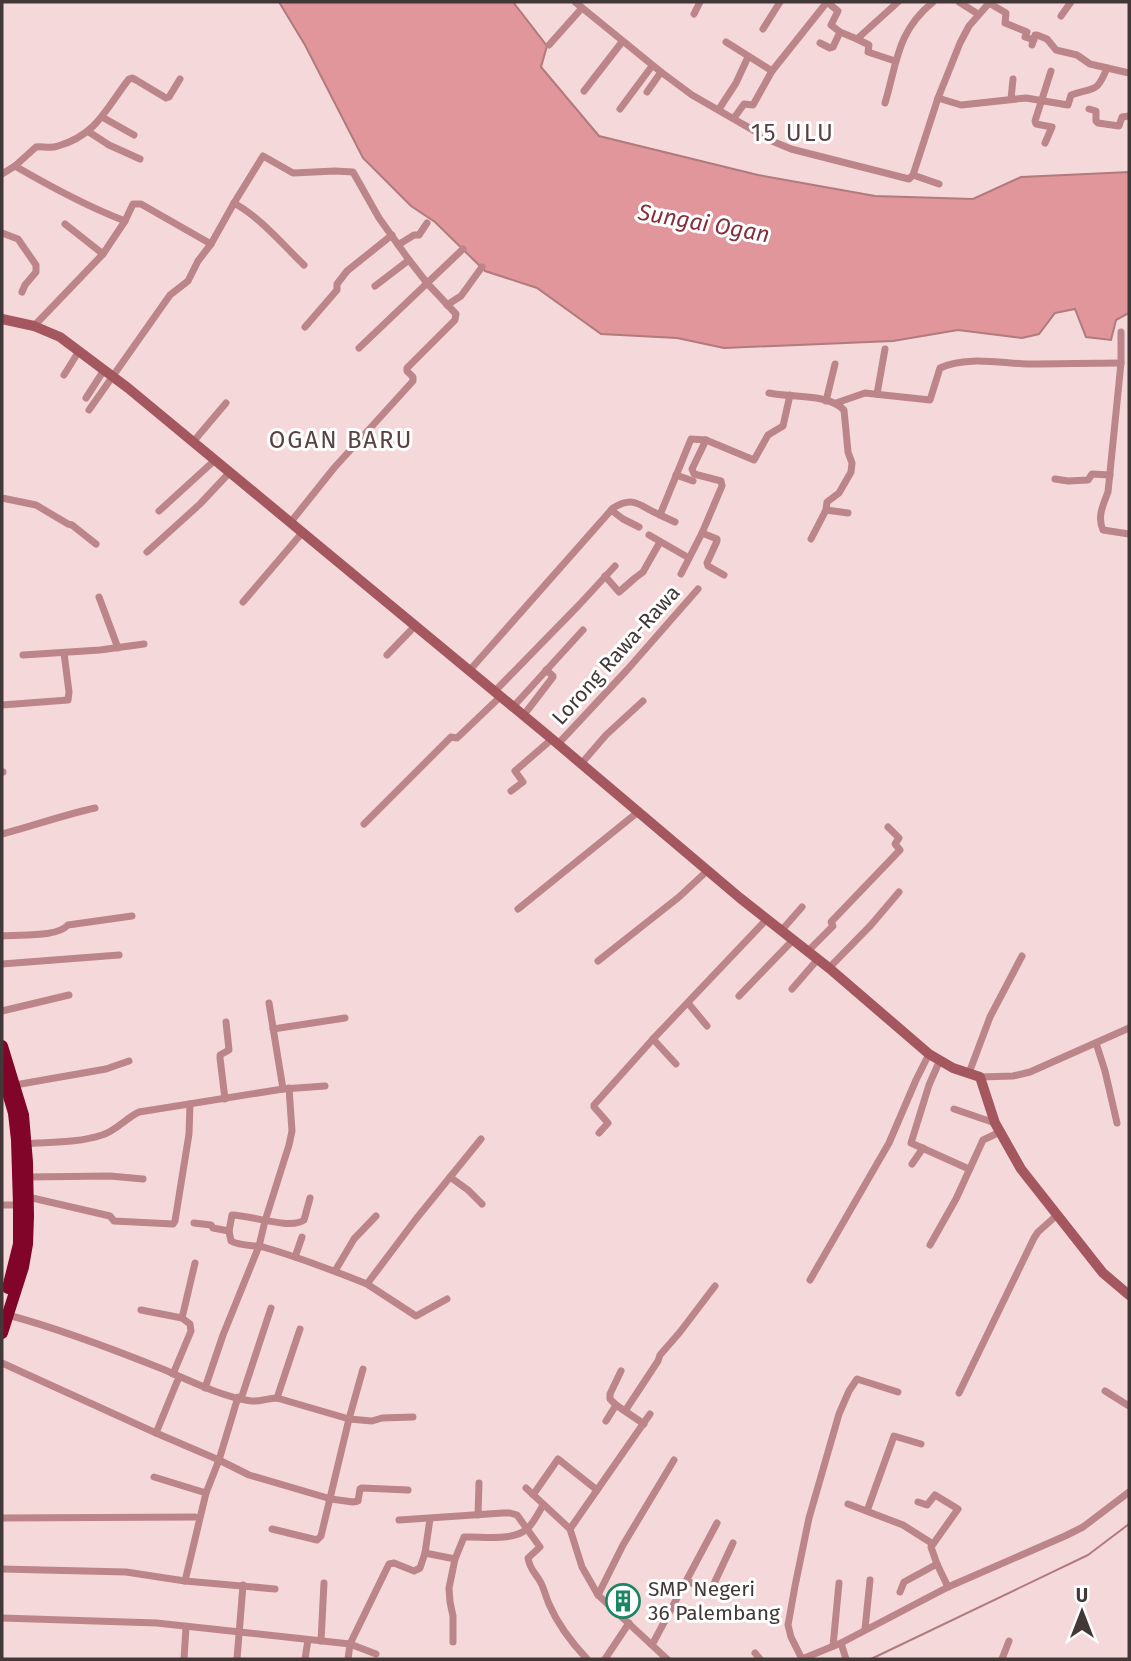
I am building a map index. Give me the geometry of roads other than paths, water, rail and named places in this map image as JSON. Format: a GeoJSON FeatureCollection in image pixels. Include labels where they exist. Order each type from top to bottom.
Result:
{"type":"FeatureCollection","features":[{"type":"Feature","properties":{"kind":"highway"},"geometry":{"type":"LineString","coordinates":[[2,1046],[23,1115],[27,1177],[19,1244],[3,1321]]}},
{"type":"Feature","properties":{"kind":"highway"},"geometry":{"type":"LineString","coordinates":[[2,1073],[14,1113],[23,1201]]}},
{"type":"Feature","properties":{"kind":"street"},"geometry":{"type":"LineString","coordinates":[[694,14],[700,2]]}},
{"type":"Feature","properties":{"kind":"street"},"geometry":{"type":"LineString","coordinates":[[764,29],[780,2]]}},
{"type":"Feature","properties":{"kind":"street"},"geometry":{"type":"LineString","coordinates":[[734,118],[744,104],[753,105],[772,71],[827,2],[838,11],[831,25],[869,46],[868,52],[895,61]]}},
{"type":"Feature","properties":{"kind":"street"},"geometry":{"type":"LineString","coordinates":[[857,39],[898,2]]}},
{"type":"Feature","properties":{"kind":"street"},"geometry":{"type":"LineString","coordinates":[[885,103],[899,47],[919,13],[933,2]]}},
{"type":"Feature","properties":{"kind":"street"},"geometry":{"type":"LineString","coordinates":[[959,2],[978,14]]}},
{"type":"Feature","properties":{"kind":"street"},"geometry":{"type":"LineString","coordinates":[[549,45],[578,4],[652,66],[692,95],[772,141],[791,149],[907,179],[913,175],[938,97],[960,43],[969,26],[990,2],[1006,13],[1004,21],[1007,24],[1027,32],[1024,40],[1033,43],[1037,35],[1047,40],[1056,50],[1077,55],[1090,64],[1129,73]]}},
{"type":"Feature","properties":{"kind":"street"},"geometry":{"type":"LineString","coordinates":[[1061,16],[1071,2]]}},
{"type":"Feature","properties":{"kind":"street"},"geometry":{"type":"LineString","coordinates":[[820,43],[833,47],[840,32]]}},
{"type":"Feature","properties":{"kind":"street"},"geometry":{"type":"LineString","coordinates":[[584,91],[622,42]]}},
{"type":"Feature","properties":{"kind":"street"},"geometry":{"type":"LineString","coordinates":[[726,42],[772,71]]}},
{"type":"Feature","properties":{"kind":"street"},"geometry":{"type":"LineString","coordinates":[[719,109],[736,83],[748,57]]}},
{"type":"Feature","properties":{"kind":"street"},"geometry":{"type":"LineString","coordinates":[[620,109],[652,66]]}},
{"type":"Feature","properties":{"kind":"street"},"geometry":{"type":"LineString","coordinates":[[938,97],[961,104],[1042,99],[1068,105],[1071,95],[1100,85],[1107,68]]}},
{"type":"Feature","properties":{"kind":"street"},"geometry":{"type":"LineString","coordinates":[[1045,144],[1052,127],[1037,124],[1035,121],[1051,71]]}},
{"type":"Feature","properties":{"kind":"street"},"geometry":{"type":"LineString","coordinates":[[646,92],[661,72]]}},
{"type":"Feature","properties":{"kind":"street"},"geometry":{"type":"LineString","coordinates":[[2,174],[36,147],[57,146],[89,132],[129,79],[136,80],[166,98],[180,79]]}},
{"type":"Feature","properties":{"kind":"street"},"geometry":{"type":"LineString","coordinates":[[1010,99],[1013,79]]}},
{"type":"Feature","properties":{"kind":"street"},"geometry":{"type":"LineString","coordinates":[[1089,109],[1097,111],[1098,123],[1119,126],[1122,117],[1129,117]]}},
{"type":"Feature","properties":{"kind":"street"},"geometry":{"type":"LineString","coordinates":[[102,117],[134,135]]}},
{"type":"Feature","properties":{"kind":"street"},"geometry":{"type":"LineString","coordinates":[[89,132],[109,145],[140,159]]}},
{"type":"Feature","properties":{"kind":"street"},"geometry":{"type":"LineString","coordinates":[[89,410],[170,295],[188,281],[263,156],[293,173],[350,171],[409,260],[427,284],[456,314],[455,320],[407,368],[413,381],[334,468],[290,523]]}},
{"type":"Feature","properties":{"kind":"street"},"geometry":{"type":"LineString","coordinates":[[15,166],[65,194],[125,220]]}},
{"type":"Feature","properties":{"kind":"street"},"geometry":{"type":"LineString","coordinates":[[913,175],[939,184]]}},
{"type":"Feature","properties":{"kind":"street"},"geometry":{"type":"LineString","coordinates":[[34,326],[103,254],[134,204],[137,203],[211,244]]}},
{"type":"Feature","properties":{"kind":"street"},"geometry":{"type":"LineString","coordinates":[[234,203],[268,229],[304,265]]}},
{"type":"Feature","properties":{"kind":"street"},"geometry":{"type":"LineString","coordinates":[[398,245],[414,235],[419,235],[427,223]]}},
{"type":"Feature","properties":{"kind":"street"},"geometry":{"type":"LineString","coordinates":[[65,224],[103,254]]}},
{"type":"Feature","properties":{"kind":"street"},"geometry":{"type":"LineString","coordinates":[[2,233],[18,239],[36,265],[36,272],[22,292]]}},
{"type":"Feature","properties":{"kind":"street"},"geometry":{"type":"LineString","coordinates":[[305,327],[337,290],[337,285],[347,271],[392,235]]}},
{"type":"Feature","properties":{"kind":"street"},"geometry":{"type":"LineString","coordinates":[[359,348],[463,249]]}},
{"type":"Feature","properties":{"kind":"street"},"geometry":{"type":"LineString","coordinates":[[375,286],[409,260]]}},
{"type":"Feature","properties":{"kind":"street"},"geometry":{"type":"LineString","coordinates":[[447,305],[461,296],[482,267]]}},
{"type":"Feature","properties":{"kind":"street"},"geometry":{"type":"LineString","coordinates":[[2,319],[34,326],[60,337],[113,377],[740,898],[829,968],[929,1054],[953,1068],[980,1077],[1013,1076],[1030,1072],[1129,1028]]}},
{"type":"Feature","properties":{"kind":"street"},"geometry":{"type":"LineString","coordinates":[[1121,332],[1124,358],[1108,492],[1100,514],[1102,530],[1129,534]]}},
{"type":"Feature","properties":{"kind":"street"},"geometry":{"type":"LineString","coordinates":[[877,394],[885,349]]}},
{"type":"Feature","properties":{"kind":"street"},"geometry":{"type":"LineString","coordinates":[[64,375],[79,351]]}},
{"type":"Feature","properties":{"kind":"street"},"geometry":{"type":"LineString","coordinates":[[836,403],[864,393],[930,400],[938,371],[945,366],[981,361],[1028,364],[1124,358]]}},
{"type":"Feature","properties":{"kind":"street"},"geometry":{"type":"LineString","coordinates":[[826,401],[835,364]]}},
{"type":"Feature","properties":{"kind":"street"},"geometry":{"type":"LineString","coordinates":[[86,398],[104,370]]}},
{"type":"Feature","properties":{"kind":"street"},"geometry":{"type":"LineString","coordinates":[[769,393],[836,403],[844,410],[851,472],[839,493],[827,502],[811,539]]}},
{"type":"Feature","properties":{"kind":"street"},"geometry":{"type":"LineString","coordinates":[[660,515],[691,439],[706,440],[754,460],[768,435],[783,426],[790,396]]}},
{"type":"Feature","properties":{"kind":"street"},"geometry":{"type":"LineString","coordinates":[[194,443],[226,403]]}},
{"type":"Feature","properties":{"kind":"street"},"geometry":{"type":"LineString","coordinates":[[681,573],[722,486],[720,481],[694,474],[692,469],[706,440]]}},
{"type":"Feature","properties":{"kind":"street"},"geometry":{"type":"LineString","coordinates":[[159,511],[212,457]]}},
{"type":"Feature","properties":{"kind":"street"},"geometry":{"type":"LineString","coordinates":[[147,552],[200,504],[230,472]]}},
{"type":"Feature","properties":{"kind":"street"},"geometry":{"type":"LineString","coordinates":[[1055,479],[1088,480],[1092,474],[1110,475]]}},
{"type":"Feature","properties":{"kind":"street"},"geometry":{"type":"LineString","coordinates":[[676,475],[693,481]]}},
{"type":"Feature","properties":{"kind":"street"},"geometry":{"type":"LineString","coordinates":[[2,498],[36,505],[72,525],[96,544]]}},
{"type":"Feature","properties":{"kind":"street"},"geometry":{"type":"LineString","coordinates":[[469,671],[611,510],[630,501],[675,522]]}},
{"type":"Feature","properties":{"kind":"street"},"geometry":{"type":"LineString","coordinates":[[611,510],[639,527]]}},
{"type":"Feature","properties":{"kind":"street"},"geometry":{"type":"LineString","coordinates":[[825,510],[848,513]]}},
{"type":"Feature","properties":{"kind":"street"},"geometry":{"type":"LineString","coordinates":[[243,602],[302,533]]}},
{"type":"Feature","properties":{"kind":"street"},"geometry":{"type":"LineString","coordinates":[[702,533],[717,539],[706,563],[724,575]]}},
{"type":"Feature","properties":{"kind":"street"},"geometry":{"type":"LineString","coordinates":[[649,535],[689,558]]}},
{"type":"Feature","properties":{"kind":"street"},"geometry":{"type":"LineString","coordinates":[[605,576],[619,592],[643,572],[660,542]]}},
{"type":"Feature","properties":{"kind":"street"},"geometry":{"type":"LineString","coordinates":[[364,824],[451,737],[457,738],[615,566]]}},
{"type":"Feature","properties":{"kind":"street","name":"Lorong Rawa-Rawa"},"geometry":{"type":"LineString","coordinates":[[511,791],[523,782],[515,771],[555,742],[627,670],[698,589]]}},
{"type":"Feature","properties":{"kind":"street"},"geometry":{"type":"LineString","coordinates":[[99,597],[118,648]]}},
{"type":"Feature","properties":{"kind":"street"},"geometry":{"type":"LineString","coordinates":[[387,655],[415,626]]}},
{"type":"Feature","properties":{"kind":"street"},"geometry":{"type":"LineString","coordinates":[[513,708],[583,630]]}},
{"type":"Feature","properties":{"kind":"street"},"geometry":{"type":"LineString","coordinates":[[23,655],[144,644]]}},
{"type":"Feature","properties":{"kind":"street"},"geometry":{"type":"LineString","coordinates":[[2,705],[68,700],[64,653]]}},
{"type":"Feature","properties":{"kind":"street"},"geometry":{"type":"LineString","coordinates":[[523,716],[553,677],[546,670]]}},
{"type":"Feature","properties":{"kind":"street"},"geometry":{"type":"LineString","coordinates":[[581,764],[606,734],[643,701]]}},
{"type":"Feature","properties":{"kind":"street"},"geometry":{"type":"LineString","coordinates":[[2,834],[95,808]]}},
{"type":"Feature","properties":{"kind":"street"},"geometry":{"type":"LineString","coordinates":[[518,909],[638,812]]}},
{"type":"Feature","properties":{"kind":"street"},"geometry":{"type":"LineString","coordinates":[[807,952],[833,926],[831,922],[900,850],[895,844],[899,838],[888,827]]}},
{"type":"Feature","properties":{"kind":"street"},"geometry":{"type":"LineString","coordinates":[[598,961],[679,897],[708,870]]}},
{"type":"Feature","properties":{"kind":"street"},"geometry":{"type":"LineString","coordinates":[[829,968],[873,927],[899,892]]}},
{"type":"Feature","properties":{"kind":"street"},"geometry":{"type":"LineString","coordinates":[[781,931],[802,907]]}},
{"type":"Feature","properties":{"kind":"street"},"geometry":{"type":"LineString","coordinates":[[2,936],[51,933],[61,931],[68,925],[132,916]]}},
{"type":"Feature","properties":{"kind":"street"},"geometry":{"type":"LineString","coordinates":[[599,1133],[608,1123],[594,1105],[768,919]]}},
{"type":"Feature","properties":{"kind":"street"},"geometry":{"type":"LineString","coordinates":[[739,996],[793,940]]}},
{"type":"Feature","properties":{"kind":"street"},"geometry":{"type":"LineString","coordinates":[[2,964],[119,956]]}},
{"type":"Feature","properties":{"kind":"street"},"geometry":{"type":"LineString","coordinates":[[969,1073],[990,1017],[1022,956]]}},
{"type":"Feature","properties":{"kind":"street"},"geometry":{"type":"LineString","coordinates":[[792,989],[818,960]]}},
{"type":"Feature","properties":{"kind":"street"},"geometry":{"type":"LineString","coordinates":[[2,1011],[69,995]]}},
{"type":"Feature","properties":{"kind":"street"},"geometry":{"type":"LineString","coordinates":[[205,1388],[259,1246],[292,1131],[269,1003]]}},
{"type":"Feature","properties":{"kind":"street"},"geometry":{"type":"LineString","coordinates":[[688,1003],[707,1026]]}},
{"type":"Feature","properties":{"kind":"street"},"geometry":{"type":"LineString","coordinates":[[273,1029],[345,1018]]}},
{"type":"Feature","properties":{"kind":"street"},"geometry":{"type":"LineString","coordinates":[[225,1099],[220,1055],[229,1050],[226,1022]]}},
{"type":"Feature","properties":{"kind":"street"},"geometry":{"type":"LineString","coordinates":[[653,1039],[676,1064]]}},
{"type":"Feature","properties":{"kind":"street"},"geometry":{"type":"LineString","coordinates":[[1096,1044],[1117,1123]]}},
{"type":"Feature","properties":{"kind":"street"},"geometry":{"type":"LineString","coordinates":[[810,1280],[889,1143],[929,1054]]}},
{"type":"Feature","properties":{"kind":"street"},"geometry":{"type":"LineString","coordinates":[[940,1060],[929,1085],[911,1143],[969,1169]]}},
{"type":"Feature","properties":{"kind":"street"},"geometry":{"type":"LineString","coordinates":[[15,1085],[106,1069],[129,1061]]}},
{"type":"Feature","properties":{"kind":"street"},"geometry":{"type":"LineString","coordinates":[[980,1077],[997,1127],[1021,1169],[1103,1273],[1129,1295]]}},
{"type":"Feature","properties":{"kind":"street"},"geometry":{"type":"LineString","coordinates":[[25,1144],[104,1135],[139,1112],[286,1088],[326,1086]]}},
{"type":"Feature","properties":{"kind":"street"},"geometry":{"type":"LineString","coordinates":[[2,1205],[23,1201],[110,1216],[114,1221],[173,1224],[189,1134],[190,1104]]}},
{"type":"Feature","properties":{"kind":"street"},"geometry":{"type":"LineString","coordinates":[[954,1109],[997,1127]]}},
{"type":"Feature","properties":{"kind":"street"},"geometry":{"type":"LineString","coordinates":[[930,1245],[956,1199],[983,1140],[997,1127]]}},
{"type":"Feature","properties":{"kind":"street"},"geometry":{"type":"LineString","coordinates":[[367,1284],[481,1139]]}},
{"type":"Feature","properties":{"kind":"street"},"geometry":{"type":"LineString","coordinates":[[912,1164],[923,1148]]}},
{"type":"Feature","properties":{"kind":"street"},"geometry":{"type":"LineString","coordinates":[[27,1177],[110,1176],[143,1179]]}},
{"type":"Feature","properties":{"kind":"street"},"geometry":{"type":"LineString","coordinates":[[450,1177],[482,1204]]}},
{"type":"Feature","properties":{"kind":"street"},"geometry":{"type":"LineString","coordinates":[[310,1198],[301,1223],[265,1221],[233,1214],[229,1231],[232,1243],[259,1246],[335,1271],[367,1284],[416,1316],[447,1299]]}},
{"type":"Feature","properties":{"kind":"street"},"geometry":{"type":"LineString","coordinates":[[959,1393],[1034,1238],[1057,1215]]}},
{"type":"Feature","properties":{"kind":"street"},"geometry":{"type":"LineString","coordinates":[[335,1271],[354,1239],[376,1216]]}},
{"type":"Feature","properties":{"kind":"street"},"geometry":{"type":"LineString","coordinates":[[194,1223],[209,1224],[213,1228],[229,1231]]}},
{"type":"Feature","properties":{"kind":"street"},"geometry":{"type":"LineString","coordinates":[[295,1257],[302,1237]]}},
{"type":"Feature","properties":{"kind":"street"},"geometry":{"type":"LineString","coordinates":[[182,1318],[195,1263]]}},
{"type":"Feature","properties":{"kind":"street"},"geometry":{"type":"LineString","coordinates":[[625,1411],[660,1355],[715,1286]]}},
{"type":"Feature","properties":{"kind":"street"},"geometry":{"type":"LineString","coordinates":[[185,1581],[206,1493],[271,1308]]}},
{"type":"Feature","properties":{"kind":"street"},"geometry":{"type":"LineString","coordinates":[[141,1310],[182,1318],[190,1324],[191,1331],[156,1433]]}},
{"type":"Feature","properties":{"kind":"street"},"geometry":{"type":"LineString","coordinates":[[3,1321],[55,1329],[205,1388],[240,1398],[259,1402],[277,1398],[349,1419],[372,1421],[413,1417]]}},
{"type":"Feature","properties":{"kind":"street"},"geometry":{"type":"LineString","coordinates":[[277,1398],[300,1329]]}},
{"type":"Feature","properties":{"kind":"street"},"geometry":{"type":"LineString","coordinates":[[2,1363],[249,1475],[331,1499],[356,1502],[362,1488],[408,1490]]}},
{"type":"Feature","properties":{"kind":"street"},"geometry":{"type":"LineString","coordinates":[[272,1529],[309,1539],[320,1538],[363,1369]]}},
{"type":"Feature","properties":{"kind":"street"},"geometry":{"type":"LineString","coordinates":[[621,1371],[609,1397],[644,1424]]}},
{"type":"Feature","properties":{"kind":"street"},"geometry":{"type":"LineString","coordinates":[[898,1392],[855,1379],[839,1414],[809,1518],[788,1625],[802,1659],[948,1587],[1083,1527],[1129,1493]]}},
{"type":"Feature","properties":{"kind":"street"},"geometry":{"type":"LineString","coordinates":[[1105,1391],[1129,1406]]}},
{"type":"Feature","properties":{"kind":"street"},"geometry":{"type":"LineString","coordinates":[[606,1421],[616,1405]]}},
{"type":"Feature","properties":{"kind":"street"},"geometry":{"type":"LineString","coordinates":[[570,1529],[650,1414]]}},
{"type":"Feature","properties":{"kind":"street"},"geometry":{"type":"LineString","coordinates":[[867,1511],[894,1436],[922,1444]]}},
{"type":"Feature","properties":{"kind":"street"},"geometry":{"type":"LineString","coordinates":[[533,1495],[558,1459],[597,1490]]}},
{"type":"Feature","properties":{"kind":"street"},"geometry":{"type":"LineString","coordinates":[[598,1595],[623,1545],[674,1460]]}},
{"type":"Feature","properties":{"kind":"street"},"geometry":{"type":"LineString","coordinates":[[154,1477],[206,1493]]}},
{"type":"Feature","properties":{"kind":"street"},"geometry":{"type":"LineString","coordinates":[[478,1515],[479,1483]]}},
{"type":"Feature","properties":{"kind":"street"},"geometry":{"type":"LineString","coordinates":[[526,1488],[570,1529],[583,1567],[598,1595],[667,1659]]}},
{"type":"Feature","properties":{"kind":"street"},"geometry":{"type":"LineString","coordinates":[[918,1503],[927,1505],[935,1495],[958,1509],[931,1550],[948,1587]]}},
{"type":"Feature","properties":{"kind":"street"},"geometry":{"type":"LineString","coordinates":[[848,1504],[903,1525],[933,1544]]}},
{"type":"Feature","properties":{"kind":"street"},"geometry":{"type":"LineString","coordinates":[[453,1642],[449,1588],[455,1559],[464,1537],[504,1537],[527,1529],[544,1505]]}},
{"type":"Feature","properties":{"kind":"street"},"geometry":{"type":"LineString","coordinates":[[399,1520],[514,1514],[540,1547],[528,1558],[529,1564],[542,1584],[559,1626],[587,1659]]}},
{"type":"Feature","properties":{"kind":"street"},"geometry":{"type":"LineString","coordinates":[[2,1518],[195,1517]]}},
{"type":"Feature","properties":{"kind":"street"},"geometry":{"type":"LineString","coordinates":[[348,1659],[350,1644],[389,1564],[394,1563],[416,1571],[420,1568],[430,1519]]}},
{"type":"Feature","properties":{"kind":"street"},"geometry":{"type":"LineString","coordinates":[[652,1645],[718,1523]]}},
{"type":"Feature","properties":{"kind":"street"},"geometry":{"type":"LineString","coordinates":[[687,1581],[711,1590],[733,1543]]}},
{"type":"Feature","properties":{"kind":"street"},"geometry":{"type":"LineString","coordinates":[[425,1553],[455,1559]]}},
{"type":"Feature","properties":{"kind":"street"},"geometry":{"type":"LineString","coordinates":[[900,1592],[904,1582],[936,1564]]}},
{"type":"Feature","properties":{"kind":"street"},"geometry":{"type":"LineString","coordinates":[[2,1569],[126,1572],[185,1581],[275,1589]]}},
{"type":"Feature","properties":{"kind":"street"},"geometry":{"type":"LineString","coordinates":[[865,1629],[870,1580]]}},
{"type":"Feature","properties":{"kind":"street"},"geometry":{"type":"LineString","coordinates":[[321,1641],[324,1583]]}},
{"type":"Feature","properties":{"kind":"street"},"geometry":{"type":"LineString","coordinates":[[839,1583],[837,1644],[846,1659]]}},
{"type":"Feature","properties":{"kind":"street"},"geometry":{"type":"LineString","coordinates":[[237,1659],[243,1586]]}},
{"type":"Feature","properties":{"kind":"street"},"geometry":{"type":"LineString","coordinates":[[2,1618],[157,1623],[350,1644],[376,1654]]}},
{"type":"Feature","properties":{"kind":"street"},"geometry":{"type":"LineString","coordinates":[[605,1659],[629,1623]]}},
{"type":"Feature","properties":{"kind":"street"},"geometry":{"type":"LineString","coordinates":[[184,1659],[186,1627]]}},
{"type":"Feature","properties":{"kind":"street"},"geometry":{"type":"LineString","coordinates":[[305,1659],[308,1640]]}},
{"type":"Feature","properties":{"kind":"street"},"geometry":{"type":"LineString","coordinates":[[1002,1659],[1009,1641]]}},
{"type":"Feature","properties":{"kind":"water","name":"Sungai Ogan"},"geometry":{"type":"Polygon","coordinates":[[[279,2],[513,2],[547,46],[541,67],[599,136],[758,175],[875,196],[973,199],[1021,177],[1129,172],[1129,313],[1116,320],[1111,340],[1086,337],[1075,309],[1055,313],[1039,334],[1022,338],[958,330],[893,341],[724,348],[677,338],[601,334],[537,288],[485,271],[435,222],[411,206],[363,158],[305,45],[279,2]]]}},
{"type":"Feature","properties":{"kind":"waterway"},"geometry":{"type":"LineString","coordinates":[[871,1659],[1088,1555],[1129,1524]]}},
{"type":"Feature","properties":{"kind":"place","name":"SMP Negeri 36 Palembang"},"geometry":{"type":"Point","coordinates":[623,1601]}},
{"type":"Feature","properties":{"kind":"district","name":"15 ULU"},"geometry":{"type":"Point","coordinates":[793,133]}},
{"type":"Feature","properties":{"kind":"district","name":"OGAN BARU"},"geometry":{"type":"Point","coordinates":[341,440]}}]}
